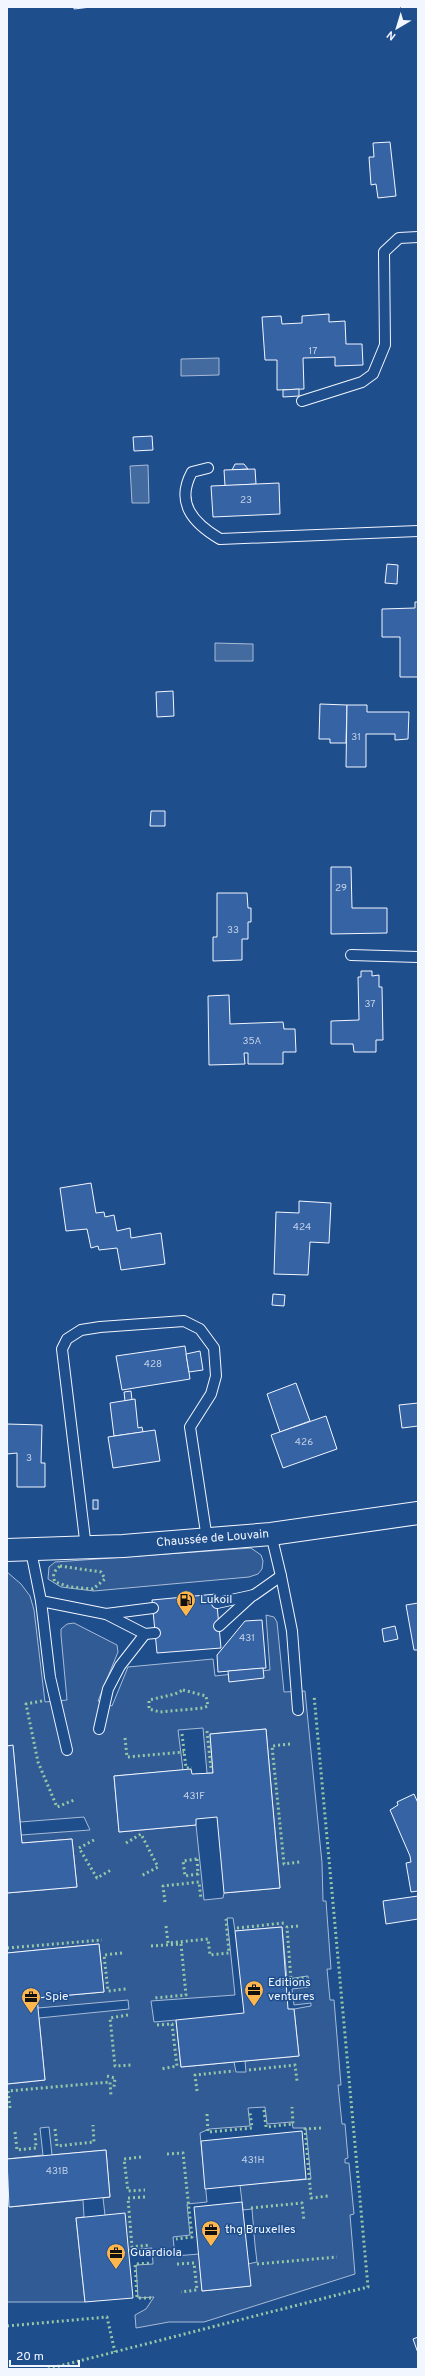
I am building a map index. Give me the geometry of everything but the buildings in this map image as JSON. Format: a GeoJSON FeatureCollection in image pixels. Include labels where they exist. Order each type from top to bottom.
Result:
{"type":"FeatureCollection","features":[{"type":"Feature","properties":{"kind":"main road","name":"Chaussée de Louvain"},"geometry":{"type":"LineString","coordinates":[[7,1550],[31,1551],[86,1548],[271,1534],[418,1513]]}},
{"type":"Feature","properties":{"kind":"lane"},"geometry":{"type":"LineString","coordinates":[[302,401],[362,382],[373,374],[385,345],[384,252],[399,238],[418,237]]}},
{"type":"Feature","properties":{"kind":"lane"},"geometry":{"type":"LineString","coordinates":[[208,468],[192,472],[186,482],[187,509],[196,522],[220,539],[418,531]]}},
{"type":"Feature","properties":{"kind":"lane"},"geometry":{"type":"LineString","coordinates":[[351,955],[418,957]]}},
{"type":"Feature","properties":{"kind":"lane"},"geometry":{"type":"LineString","coordinates":[[86,1548],[62,1349],[67,1339],[81,1330],[115,1326],[184,1321],[200,1329],[214,1348],[216,1376],[211,1394],[190,1427],[207,1539]]}},
{"type":"Feature","properties":{"kind":"lane"},"geometry":{"type":"LineString","coordinates":[[271,1534],[292,1631],[298,1710]]}},
{"type":"Feature","properties":{"kind":"lane"},"geometry":{"type":"LineString","coordinates":[[31,1551],[41,1601],[50,1677],[67,1750]]}},
{"type":"Feature","properties":{"kind":"lane"},"geometry":{"type":"LineString","coordinates":[[219,1626],[254,1595],[281,1576]]}},
{"type":"Feature","properties":{"kind":"lane"},"geometry":{"type":"LineString","coordinates":[[217,1603],[254,1595]]}},
{"type":"Feature","properties":{"kind":"lane"},"geometry":{"type":"LineString","coordinates":[[41,1601],[106,1614],[150,1633],[120,1666],[108,1689],[99,1729]]}},
{"type":"Feature","properties":{"kind":"lane"},"geometry":{"type":"LineString","coordinates":[[106,1614],[153,1608]]}},
{"type":"Feature","properties":{"kind":"shaded area"},"geometry":{"type":"Polygon","coordinates":[[[219,358],[219,375],[181,376],[181,359],[219,358]]]}},
{"type":"Feature","properties":{"kind":"shaded area"},"geometry":{"type":"Polygon","coordinates":[[[148,465],[149,503],[132,503],[130,466],[148,465]]]}},
{"type":"Feature","properties":{"kind":"shaded area"},"geometry":{"type":"Polygon","coordinates":[[[215,643],[253,644],[253,661],[215,661],[215,643]]]}},
{"type":"Feature","properties":{"kind":"shaded area"},"geometry":{"type":"Polygon","coordinates":[[[251,1548],[261,1555],[263,1561],[262,1569],[258,1574],[249,1577],[94,1591],[61,1587],[48,1579],[49,1567],[55,1562],[251,1548]]]}},
{"type":"Feature","properties":{"kind":"shaded area"},"geometry":{"type":"Polygon","coordinates":[[[7,1572],[21,1584],[30,1596],[34,1610],[45,1702],[67,1700],[61,1629],[67,1624],[74,1623],[117,1645],[118,1652],[98,1701],[112,1706],[128,1667],[213,1659],[215,1676],[270,1670],[266,1615],[274,1617],[277,1622],[284,1692],[305,1691],[322,1863],[323,1901],[326,1901],[331,1969],[327,1969],[330,2000],[334,2000],[341,2085],[338,2085],[342,2124],[345,2124],[348,2158],[345,2159],[345,2163],[349,2163],[354,2214],[350,2215],[355,2274],[204,2322],[169,2322],[136,2328],[135,2315],[146,2309],[154,2297],[138,2298],[136,2265],[153,2264],[152,2248],[128,2250],[105,2215],[103,2198],[110,2197],[106,2150],[52,2155],[49,2127],[40,2128],[43,2155],[7,2159],[7,2084],[45,2080],[39,2018],[129,2009],[128,2000],[38,2008],[37,1998],[104,1992],[99,1944],[7,1953],[7,1893],[77,1887],[72,1839],[22,1843],[21,1835],[90,1830],[84,1817],[20,1822],[13,1746],[7,1746],[7,1572]],[[203,1728],[178,1730],[183,1770],[114,1776],[119,1832],[196,1825],[204,1900],[223,1898],[224,1893],[280,1888],[266,1729],[210,1734],[213,1773],[207,1773],[203,1728]],[[227,1918],[235,1995],[151,2001],[154,2022],[176,2020],[181,2067],[234,2062],[236,2072],[246,2072],[245,2061],[299,2056],[294,2009],[311,2006],[311,2003],[294,2005],[292,1989],[309,1987],[308,1976],[287,1979],[282,1927],[235,1931],[233,1918],[227,1918]],[[265,2107],[248,2108],[250,2126],[209,2129],[200,2133],[207,2202],[187,2204],[190,2235],[173,2237],[175,2256],[199,2254],[202,2291],[250,2286],[248,2264],[257,2262],[252,2209],[243,2210],[240,2185],[311,2179],[306,2128],[293,2128],[292,2122],[267,2124],[265,2107]]]}},
{"type":"Feature","properties":{"kind":"shaded area"},"geometry":{"type":"Polygon","coordinates":[[[7,2183],[10,2207],[83,2200],[84,2217],[76,2218],[85,2302],[7,2302],[7,2183]]]}},
{"type":"Feature","properties":{"kind":"hedge"},"geometry":{"type":"LineString","coordinates":[[60,1566],[101,1572],[105,1579],[93,1589],[70,1587],[55,1582],[54,1573],[60,1566]]}},
{"type":"Feature","properties":{"kind":"hedge"},"geometry":{"type":"LineString","coordinates":[[183,1690],[206,1696],[208,1706],[203,1708],[160,1712],[149,1709],[149,1700],[175,1694],[183,1690]]}},
{"type":"Feature","properties":{"kind":"hedge"},"geometry":{"type":"LineString","coordinates":[[48,2369],[368,2287],[314,1695]]}},
{"type":"Feature","properties":{"kind":"hedge"},"geometry":{"type":"LineString","coordinates":[[42,1701],[26,1704],[38,1762],[57,1807],[74,1800]]}},
{"type":"Feature","properties":{"kind":"hedge"},"geometry":{"type":"LineString","coordinates":[[207,1731],[211,1768]]}},
{"type":"Feature","properties":{"kind":"hedge"},"geometry":{"type":"LineString","coordinates":[[182,1734],[186,1768],[192,1768]]}},
{"type":"Feature","properties":{"kind":"hedge"},"geometry":{"type":"LineString","coordinates":[[125,1738],[127,1757],[184,1752]]}},
{"type":"Feature","properties":{"kind":"hedge"},"geometry":{"type":"LineString","coordinates":[[290,1744],[272,1746],[284,1864],[300,1862]]}},
{"type":"Feature","properties":{"kind":"hedge"},"geometry":{"type":"LineString","coordinates":[[126,1843],[141,1834],[158,1867],[141,1876]]}},
{"type":"Feature","properties":{"kind":"hedge"},"geometry":{"type":"LineString","coordinates":[[94,1840],[79,1848],[97,1878],[111,1870]]}},
{"type":"Feature","properties":{"kind":"hedge"},"geometry":{"type":"LineString","coordinates":[[197,1859],[198,1874],[185,1876],[183,1861],[197,1859]]}},
{"type":"Feature","properties":{"kind":"hedge"},"geometry":{"type":"LineString","coordinates":[[165,1902],[163,1886],[199,1882],[201,1899]]}},
{"type":"Feature","properties":{"kind":"hedge"},"geometry":{"type":"LineString","coordinates":[[166,1926],[168,1943],[208,1939],[210,1955],[229,1953],[226,1919]]}},
{"type":"Feature","properties":{"kind":"hedge"},"geometry":{"type":"LineString","coordinates":[[237,1928],[284,1923]]}},
{"type":"Feature","properties":{"kind":"hedge"},"geometry":{"type":"LineString","coordinates":[[298,1926],[287,1927],[291,1980],[307,1977]]}},
{"type":"Feature","properties":{"kind":"hedge"},"geometry":{"type":"LineString","coordinates":[[7,1948],[102,1940]]}},
{"type":"Feature","properties":{"kind":"hedge"},"geometry":{"type":"LineString","coordinates":[[151,1946],[181,1944],[186,1995],[154,1998]]}},
{"type":"Feature","properties":{"kind":"hedge"},"geometry":{"type":"LineString","coordinates":[[122,1953],[104,1955],[108,1991],[126,1989]]}},
{"type":"Feature","properties":{"kind":"hedge"},"geometry":{"type":"LineString","coordinates":[[128,2015],[110,2018],[115,2066],[132,2065]]}},
{"type":"Feature","properties":{"kind":"hedge"},"geometry":{"type":"LineString","coordinates":[[157,2025],[172,2024],[177,2066],[161,2069]]}},
{"type":"Feature","properties":{"kind":"hedge"},"geometry":{"type":"LineString","coordinates":[[249,2070],[295,2065],[297,2081]]}},
{"type":"Feature","properties":{"kind":"hedge"},"geometry":{"type":"LineString","coordinates":[[197,2091],[195,2075],[234,2071]]}},
{"type":"Feature","properties":{"kind":"hedge"},"geometry":{"type":"LineString","coordinates":[[107,2076],[115,2078],[114,2087]]}},
{"type":"Feature","properties":{"kind":"hedge"},"geometry":{"type":"LineString","coordinates":[[10,2108],[8,2091],[110,2082],[111,2096]]}},
{"type":"Feature","properties":{"kind":"hedge"},"geometry":{"type":"LineString","coordinates":[[264,2110],[266,2127],[293,2124],[292,2107]]}},
{"type":"Feature","properties":{"kind":"hedge"},"geometry":{"type":"LineString","coordinates":[[207,2114],[208,2132],[252,2128],[250,2112]]}},
{"type":"Feature","properties":{"kind":"hedge"},"geometry":{"type":"LineString","coordinates":[[55,2129],[57,2146],[94,2142],[93,2125]]}},
{"type":"Feature","properties":{"kind":"hedge"},"geometry":{"type":"LineString","coordinates":[[321,2128],[305,2129],[311,2198],[328,2196]]}},
{"type":"Feature","properties":{"kind":"hedge"},"geometry":{"type":"LineString","coordinates":[[15,2132],[17,2150],[36,2148],[35,2131]]}},
{"type":"Feature","properties":{"kind":"hedge"},"geometry":{"type":"LineString","coordinates":[[167,2154],[183,2153],[192,2237],[176,2239]]}},
{"type":"Feature","properties":{"kind":"hedge"},"geometry":{"type":"LineString","coordinates":[[141,2157],[124,2159],[128,2191],[145,2190]]}},
{"type":"Feature","properties":{"kind":"hedge"},"geometry":{"type":"LineString","coordinates":[[145,2197],[128,2198],[132,2247],[150,2245]]}},
{"type":"Feature","properties":{"kind":"hedge"},"geometry":{"type":"LineString","coordinates":[[251,2208],[302,2203],[304,2221]]}},
{"type":"Feature","properties":{"kind":"hedge"},"geometry":{"type":"LineString","coordinates":[[257,2264],[337,2257]]}},
{"type":"Feature","properties":{"kind":"hedge"},"geometry":{"type":"LineString","coordinates":[[151,2263],[135,2264],[137,2298],[151,2298]]}},
{"type":"Feature","properties":{"kind":"hedge"},"geometry":{"type":"LineString","coordinates":[[177,2264],[194,2263],[197,2290],[181,2292]]}},
{"type":"Feature","properties":{"kind":"hedge"},"geometry":{"type":"LineString","coordinates":[[7,2326],[107,2317],[115,2352]]}},
{"type":"Feature","properties":{"kind":"place","name":"Lukoil"},"geometry":{"type":"Point","coordinates":[186,1617]}},
{"type":"Feature","properties":{"kind":"place","name":"Editions ventures"},"geometry":{"type":"Point","coordinates":[254,2007]}},
{"type":"Feature","properties":{"kind":"place","name":"Spie"},"geometry":{"type":"Point","coordinates":[31,2014]}},
{"type":"Feature","properties":{"kind":"place","name":"thg Bruxelles"},"geometry":{"type":"Point","coordinates":[211,2247]}},
{"type":"Feature","properties":{"kind":"place","name":"Guardiola"},"geometry":{"type":"Point","coordinates":[116,2270]}}]}
